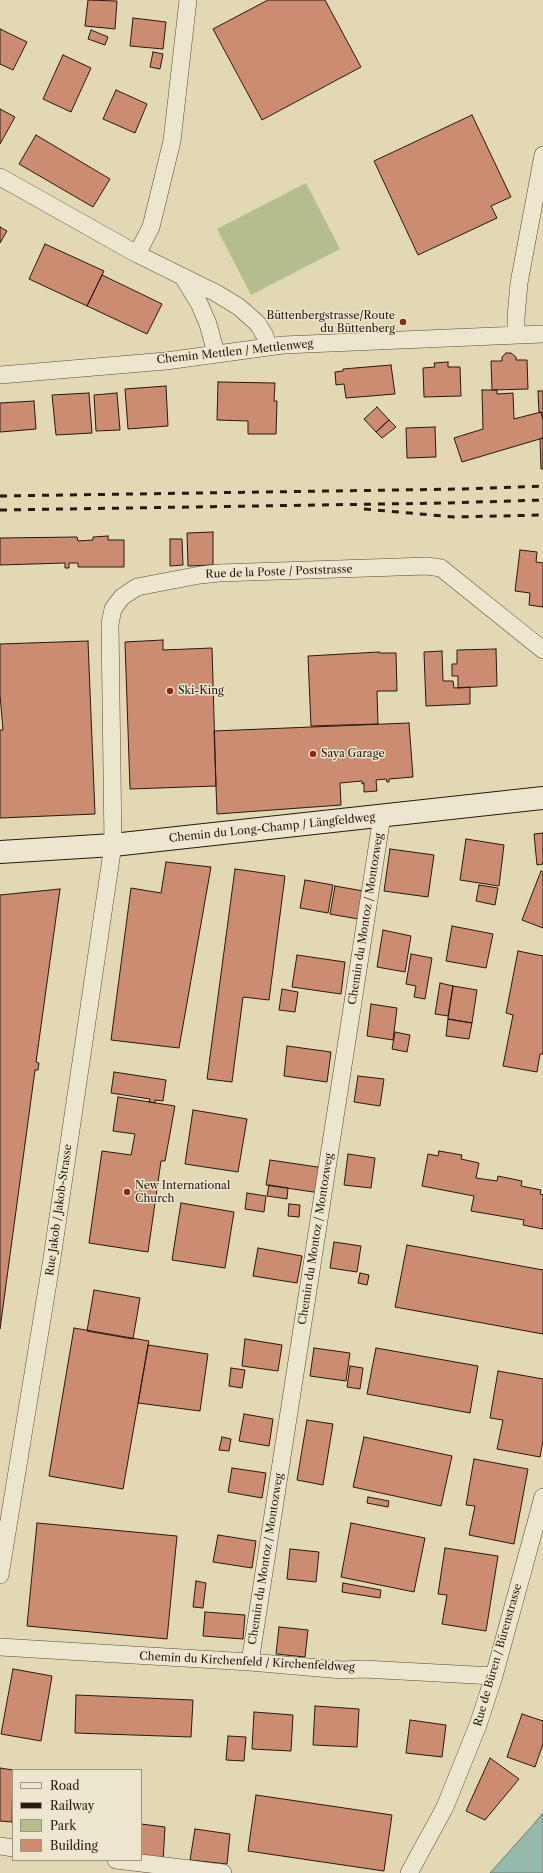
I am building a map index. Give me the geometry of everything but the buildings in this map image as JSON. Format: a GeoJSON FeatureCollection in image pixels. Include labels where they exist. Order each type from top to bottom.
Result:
{"type":"FeatureCollection","features":[{"type":"Feature","properties":{"kind":"main road","name":"Chemin du Long-Champ / Längfeldweg"},"geometry":{"type":"LineString","coordinates":[[0,852],[113,845],[543,798]]}},
{"type":"Feature","properties":{"kind":"street"},"geometry":{"type":"LineString","coordinates":[[137,254],[151,227],[172,141],[188,0]]}},
{"type":"Feature","properties":{"kind":"street"},"geometry":{"type":"LineString","coordinates":[[516,335],[519,283],[543,155]]}},
{"type":"Feature","properties":{"kind":"street"},"geometry":{"type":"LineString","coordinates":[[0,177],[137,254],[216,293],[239,307],[258,324],[265,336],[268,347]]}},
{"type":"Feature","properties":{"kind":"street"},"geometry":{"type":"LineString","coordinates":[[182,277],[199,302],[208,324],[216,354]]}},
{"type":"Feature","properties":{"kind":"street","name":"Chemin Mettlen / Mettlenweg"},"geometry":{"type":"LineString","coordinates":[[0,375],[166,360],[268,347],[332,342],[543,334]]}},
{"type":"Feature","properties":{"kind":"street","name":"Rue de la Poste / Poststrasse"},"geometry":{"type":"LineString","coordinates":[[113,845],[110,624],[113,609],[117,602],[137,586],[219,573],[427,566],[441,568],[543,650]]}},
{"type":"Feature","properties":{"kind":"street","name":"Chemin du Montoz / Montozweg"},"geometry":{"type":"LineString","coordinates":[[250,1662],[382,816]]}},
{"type":"Feature","properties":{"kind":"street","name":"Rue Jakob / Jakob-Strasse"},"geometry":{"type":"LineString","coordinates":[[0,1575],[52,1258],[113,845]]}},
{"type":"Feature","properties":{"kind":"street","name":"Rue de Büren / Bürenstrasse"},"geometry":{"type":"LineString","coordinates":[[409,1873],[445,1807],[478,1725],[494,1676],[543,1497]]}},
{"type":"Feature","properties":{"kind":"street","name":"Chemin du Kirchenfeld / Kirchenfeldweg"},"geometry":{"type":"LineString","coordinates":[[0,1647],[250,1662],[342,1670],[363,1669],[494,1676]]}},
{"type":"Feature","properties":{"kind":"street"},"geometry":{"type":"LineString","coordinates":[[0,1846],[12,1848]]}},
{"type":"Feature","properties":{"kind":"street"},"geometry":{"type":"LineString","coordinates":[[124,1861],[223,1873]]}},
{"type":"Feature","properties":{"kind":"green space"},"geometry":{"type":"Polygon","coordinates":[[[306,183],[340,249],[251,295],[217,229],[306,183]]]}},
{"type":"Feature","properties":{"kind":"shaded area"},"geometry":{"type":"Polygon","coordinates":[[[543,1813],[543,1873],[490,1873],[533,1825],[543,1813]]]}},
{"type":"Feature","properties":{"kind":"railway"},"geometry":{"type":"LineString","coordinates":[[0,496],[462,489],[543,486]]}},
{"type":"Feature","properties":{"kind":"railway"},"geometry":{"type":"LineString","coordinates":[[0,510],[446,503],[543,500]]}},
{"type":"Feature","properties":{"kind":"railway"},"geometry":{"type":"LineString","coordinates":[[364,509],[454,517],[543,515]]}},
{"type":"Feature","properties":{"kind":"place","name":"Büttenbergstrasse/Route du Büttenberg"},"geometry":{"type":"Point","coordinates":[403,322]}},
{"type":"Feature","properties":{"kind":"place","name":"Ski-King"},"geometry":{"type":"Point","coordinates":[170,691]}},
{"type":"Feature","properties":{"kind":"place","name":"Saya Garage"},"geometry":{"type":"Point","coordinates":[313,754]}},
{"type":"Feature","properties":{"kind":"place","name":"New International Church"},"geometry":{"type":"Point","coordinates":[127,1192]}}]}
